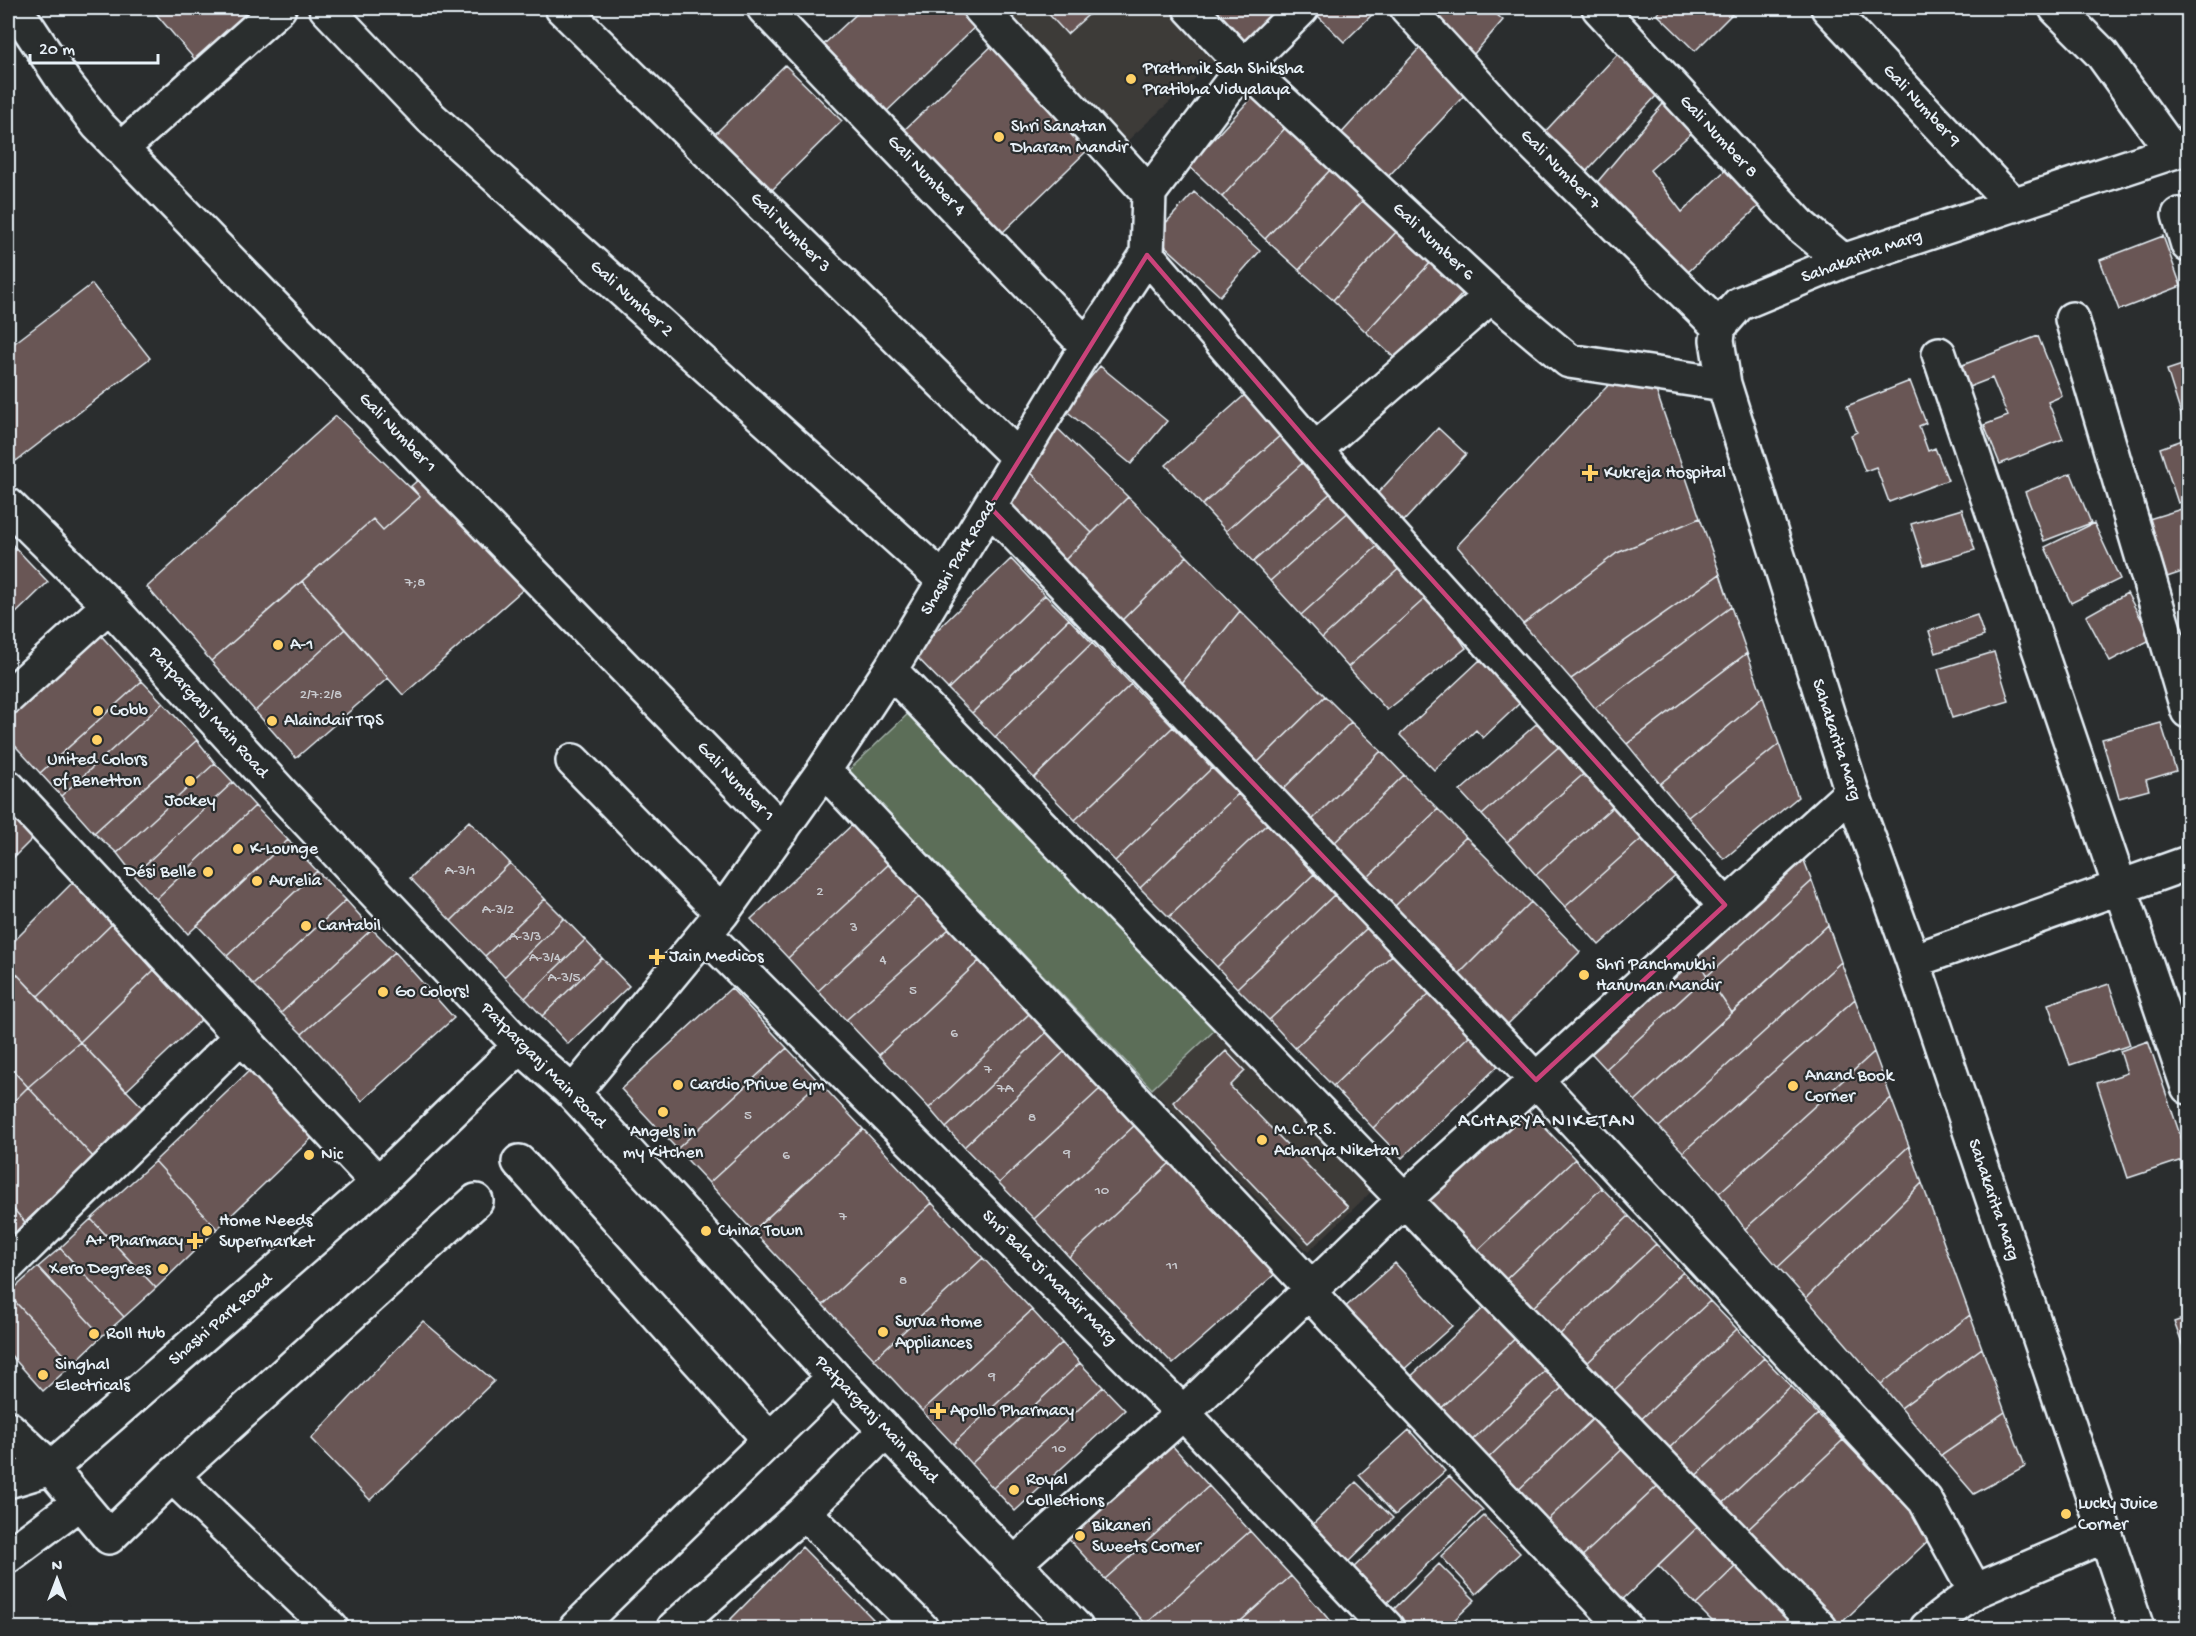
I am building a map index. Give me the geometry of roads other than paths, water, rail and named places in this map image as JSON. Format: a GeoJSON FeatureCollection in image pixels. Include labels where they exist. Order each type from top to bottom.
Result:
{"type":"FeatureCollection","features":[{"type":"Feature","properties":{"kind":"street"},"geometry":{"type":"LineString","coordinates":[[121,149],[279,8]]}},
{"type":"Feature","properties":{"kind":"street","name":"Gali Number 2"},"geometry":{"type":"LineString","coordinates":[[326,8],[431,118],[945,581]]}},
{"type":"Feature","properties":{"kind":"street","name":"Gali Number 3"},"geometry":{"type":"LineString","coordinates":[[562,8],[1019,458]]}},
{"type":"Feature","properties":{"kind":"street","name":"Gali Number 4"},"geometry":{"type":"LineString","coordinates":[[764,8],[1087,346]]}},
{"type":"Feature","properties":{"kind":"street"},"geometry":{"type":"LineString","coordinates":[[980,8],[1149,192]]}},
{"type":"Feature","properties":{"kind":"street","name":"Gali Number 6"},"geometry":{"type":"LineString","coordinates":[[1190,8],[1244,66],[1491,296],[1569,361],[1724,384]]}},
{"type":"Feature","properties":{"kind":"street"},"geometry":{"type":"LineString","coordinates":[[1302,8],[1244,66],[1149,192],[1147,255],[1315,450],[1725,905]]}},
{"type":"Feature","properties":{"kind":"street","name":"Gali Number 7"},"geometry":{"type":"LineString","coordinates":[[1407,8],[1519,130],[1719,327]]}},
{"type":"Feature","properties":{"kind":"street","name":"Gali Number 8"},"geometry":{"type":"LineString","coordinates":[[1599,8],[1802,227],[1843,261]]}},
{"type":"Feature","properties":{"kind":"street","name":"Gali Number 9"},"geometry":{"type":"LineString","coordinates":[[1828,8],[2014,204]]}},
{"type":"Feature","properties":{"kind":"street"},"geometry":{"type":"LineString","coordinates":[[2056,8],[2102,54],[2181,149]]}},
{"type":"Feature","properties":{"kind":"street","name":"Gali Number 1"},"geometry":{"type":"LineString","coordinates":[[26,25],[65,83],[121,149],[782,830]]}},
{"type":"Feature","properties":{"kind":"street","name":"Sahakarita Marg"},"geometry":{"type":"LineString","coordinates":[[2137,1629],[1913,961],[1852,792],[1724,384],[1718,340],[1719,327],[1739,304],[1843,261],[2181,149]]}},
{"type":"Feature","properties":{"kind":"street","name":"Shashi Park Road"},"geometry":{"type":"LineString","coordinates":[[573,1093],[714,923],[824,771],[890,670],[1087,346],[1147,255]]}},
{"type":"Feature","properties":{"kind":"street"},"geometry":{"type":"LineString","coordinates":[[1315,450],[1491,296]]}},
{"type":"Feature","properties":{"kind":"street"},"geometry":{"type":"LineString","coordinates":[[2072,319],[2188,711]]}},
{"type":"Feature","properties":{"kind":"street"},"geometry":{"type":"LineString","coordinates":[[1939,354],[2118,888],[2188,1087]]}},
{"type":"Feature","properties":{"kind":"street","name":"Patparganj Main Road"},"geometry":{"type":"LineString","coordinates":[[8,505],[109,605],[285,797],[520,1046],[573,1093],[834,1377],[1077,1629]]}},
{"type":"Feature","properties":{"kind":"street"},"geometry":{"type":"LineString","coordinates":[[990,507],[1536,1080],[1925,1500],[1975,1591]]}},
{"type":"Feature","properties":{"kind":"street"},"geometry":{"type":"LineString","coordinates":[[8,697],[109,605]]}},
{"type":"Feature","properties":{"kind":"street"},"geometry":{"type":"LineString","coordinates":[[890,670],[1820,1629]]}},
{"type":"Feature","properties":{"kind":"street","name":"Shri Bala Ji Mandir Marg"},"geometry":{"type":"LineString","coordinates":[[573,761],[714,923],[1387,1629]]}},
{"type":"Feature","properties":{"kind":"street"},"geometry":{"type":"LineString","coordinates":[[824,771],[1303,1279],[1309,1292],[1626,1629]]}},
{"type":"Feature","properties":{"kind":"street"},"geometry":{"type":"LineString","coordinates":[[8,787],[378,1183]]}},
{"type":"Feature","properties":{"kind":"street"},"geometry":{"type":"LineString","coordinates":[[1014,1564],[1183,1413],[1405,1199],[1725,905],[1852,792]]}},
{"type":"Feature","properties":{"kind":"street"},"geometry":{"type":"LineString","coordinates":[[1913,961],[2188,863]]}},
{"type":"Feature","properties":{"kind":"street"},"geometry":{"type":"LineString","coordinates":[[8,1265],[242,1036]]}},
{"type":"Feature","properties":{"kind":"street","name":"Shashi Park Road"},"geometry":{"type":"LineString","coordinates":[[51,1468],[378,1183],[520,1046]]}},
{"type":"Feature","properties":{"kind":"street"},"geometry":{"type":"LineString","coordinates":[[519,1162],[770,1440]]}},
{"type":"Feature","properties":{"kind":"street"},"geometry":{"type":"LineString","coordinates":[[8,1428],[51,1468],[109,1537],[172,1476],[476,1201]]}},
{"type":"Feature","properties":{"kind":"street"},"geometry":{"type":"LineString","coordinates":[[576,1629],[834,1377]]}},
{"type":"Feature","properties":{"kind":"street"},"geometry":{"type":"LineString","coordinates":[[674,1629],[804,1512],[885,1431]]}},
{"type":"Feature","properties":{"kind":"street"},"geometry":{"type":"LineString","coordinates":[[8,1482],[51,1468]]}},
{"type":"Feature","properties":{"kind":"street"},"geometry":{"type":"LineString","coordinates":[[172,1476],[331,1629]]}},
{"type":"Feature","properties":{"kind":"street"},"geometry":{"type":"LineString","coordinates":[[8,1556],[80,1502]]}},
{"type":"Feature","properties":{"kind":"street"},"geometry":{"type":"LineString","coordinates":[[804,1512],[906,1624]]}},
{"type":"Feature","properties":{"kind":"street"},"geometry":{"type":"LineString","coordinates":[[1927,1629],[1975,1591],[2106,1536]]}},
{"type":"Feature","properties":{"kind":"place","name":"Prathmik Sah Shiksha Pratibha Vidyalaya"},"geometry":{"type":"Point","coordinates":[1131,79]}},
{"type":"Feature","properties":{"kind":"place","name":"Shri Sanatan Dharam Mandir"},"geometry":{"type":"Point","coordinates":[999,137]}},
{"type":"Feature","properties":{"kind":"place","name":"Kukreja Hospital"},"geometry":{"type":"Point","coordinates":[1590,473]}},
{"type":"Feature","properties":{"kind":"place","name":"A-1"},"geometry":{"type":"Point","coordinates":[278,645]}},
{"type":"Feature","properties":{"kind":"place","name":"Cobb"},"geometry":{"type":"Point","coordinates":[98,711]}},
{"type":"Feature","properties":{"kind":"place","name":"Alaindair TQS"},"geometry":{"type":"Point","coordinates":[272,721]}},
{"type":"Feature","properties":{"kind":"place","name":"United Colors of Benetton"},"geometry":{"type":"Point","coordinates":[97,740]}},
{"type":"Feature","properties":{"kind":"place","name":"Jockey"},"geometry":{"type":"Point","coordinates":[190,781]}},
{"type":"Feature","properties":{"kind":"place","name":"K-Lounge"},"geometry":{"type":"Point","coordinates":[238,849]}},
{"type":"Feature","properties":{"kind":"place","name":"Dési Belle"},"geometry":{"type":"Point","coordinates":[208,872]}},
{"type":"Feature","properties":{"kind":"place","name":"Aurelia"},"geometry":{"type":"Point","coordinates":[257,881]}},
{"type":"Feature","properties":{"kind":"place","name":"Cantabil"},"geometry":{"type":"Point","coordinates":[306,926]}},
{"type":"Feature","properties":{"kind":"place","name":"Jain Medicos"},"geometry":{"type":"Point","coordinates":[657,957]}},
{"type":"Feature","properties":{"kind":"place","name":"Shri Panchmukhi Hanuman Mandir"},"geometry":{"type":"Point","coordinates":[1584,975]}},
{"type":"Feature","properties":{"kind":"place","name":"Go Colors!"},"geometry":{"type":"Point","coordinates":[383,992]}},
{"type":"Feature","properties":{"kind":"place","name":"Cardio Priwe Gym"},"geometry":{"type":"Point","coordinates":[678,1085]}},
{"type":"Feature","properties":{"kind":"place","name":"Anand Book Corner"},"geometry":{"type":"Point","coordinates":[1793,1086]}},
{"type":"Feature","properties":{"kind":"place","name":"Angels in my Kitchen"},"geometry":{"type":"Point","coordinates":[663,1112]}},
{"type":"Feature","properties":{"kind":"place","name":"M.C.P.S. Acharya Niketan"},"geometry":{"type":"Point","coordinates":[1262,1140]}},
{"type":"Feature","properties":{"kind":"place","name":"Nic"},"geometry":{"type":"Point","coordinates":[309,1155]}},
{"type":"Feature","properties":{"kind":"place","name":"Home Needs Supermarket"},"geometry":{"type":"Point","coordinates":[207,1231]}},
{"type":"Feature","properties":{"kind":"place","name":"China Town"},"geometry":{"type":"Point","coordinates":[706,1231]}},
{"type":"Feature","properties":{"kind":"place","name":"A+ Pharmacy"},"geometry":{"type":"Point","coordinates":[195,1241]}},
{"type":"Feature","properties":{"kind":"place","name":"Xero Degrees"},"geometry":{"type":"Point","coordinates":[163,1269]}},
{"type":"Feature","properties":{"kind":"place","name":"Surva Home Appliances"},"geometry":{"type":"Point","coordinates":[883,1332]}},
{"type":"Feature","properties":{"kind":"place","name":"Roll Hub"},"geometry":{"type":"Point","coordinates":[94,1334]}},
{"type":"Feature","properties":{"kind":"place","name":"Singhal Electricals"},"geometry":{"type":"Point","coordinates":[43,1375]}},
{"type":"Feature","properties":{"kind":"place","name":"Apollo Pharmacy"},"geometry":{"type":"Point","coordinates":[938,1411]}},
{"type":"Feature","properties":{"kind":"place","name":"Royal Collections"},"geometry":{"type":"Point","coordinates":[1014,1490]}},
{"type":"Feature","properties":{"kind":"place","name":"Lucky Juice Corner"},"geometry":{"type":"Point","coordinates":[2066,1514]}},
{"type":"Feature","properties":{"kind":"place","name":"Bikaneri Sweets Corner"},"geometry":{"type":"Point","coordinates":[1080,1536]}},
{"type":"Feature","properties":{"kind":"district","name":"ACHARYA NIKETAN"},"geometry":{"type":"Point","coordinates":[1547,1122]}}]}
